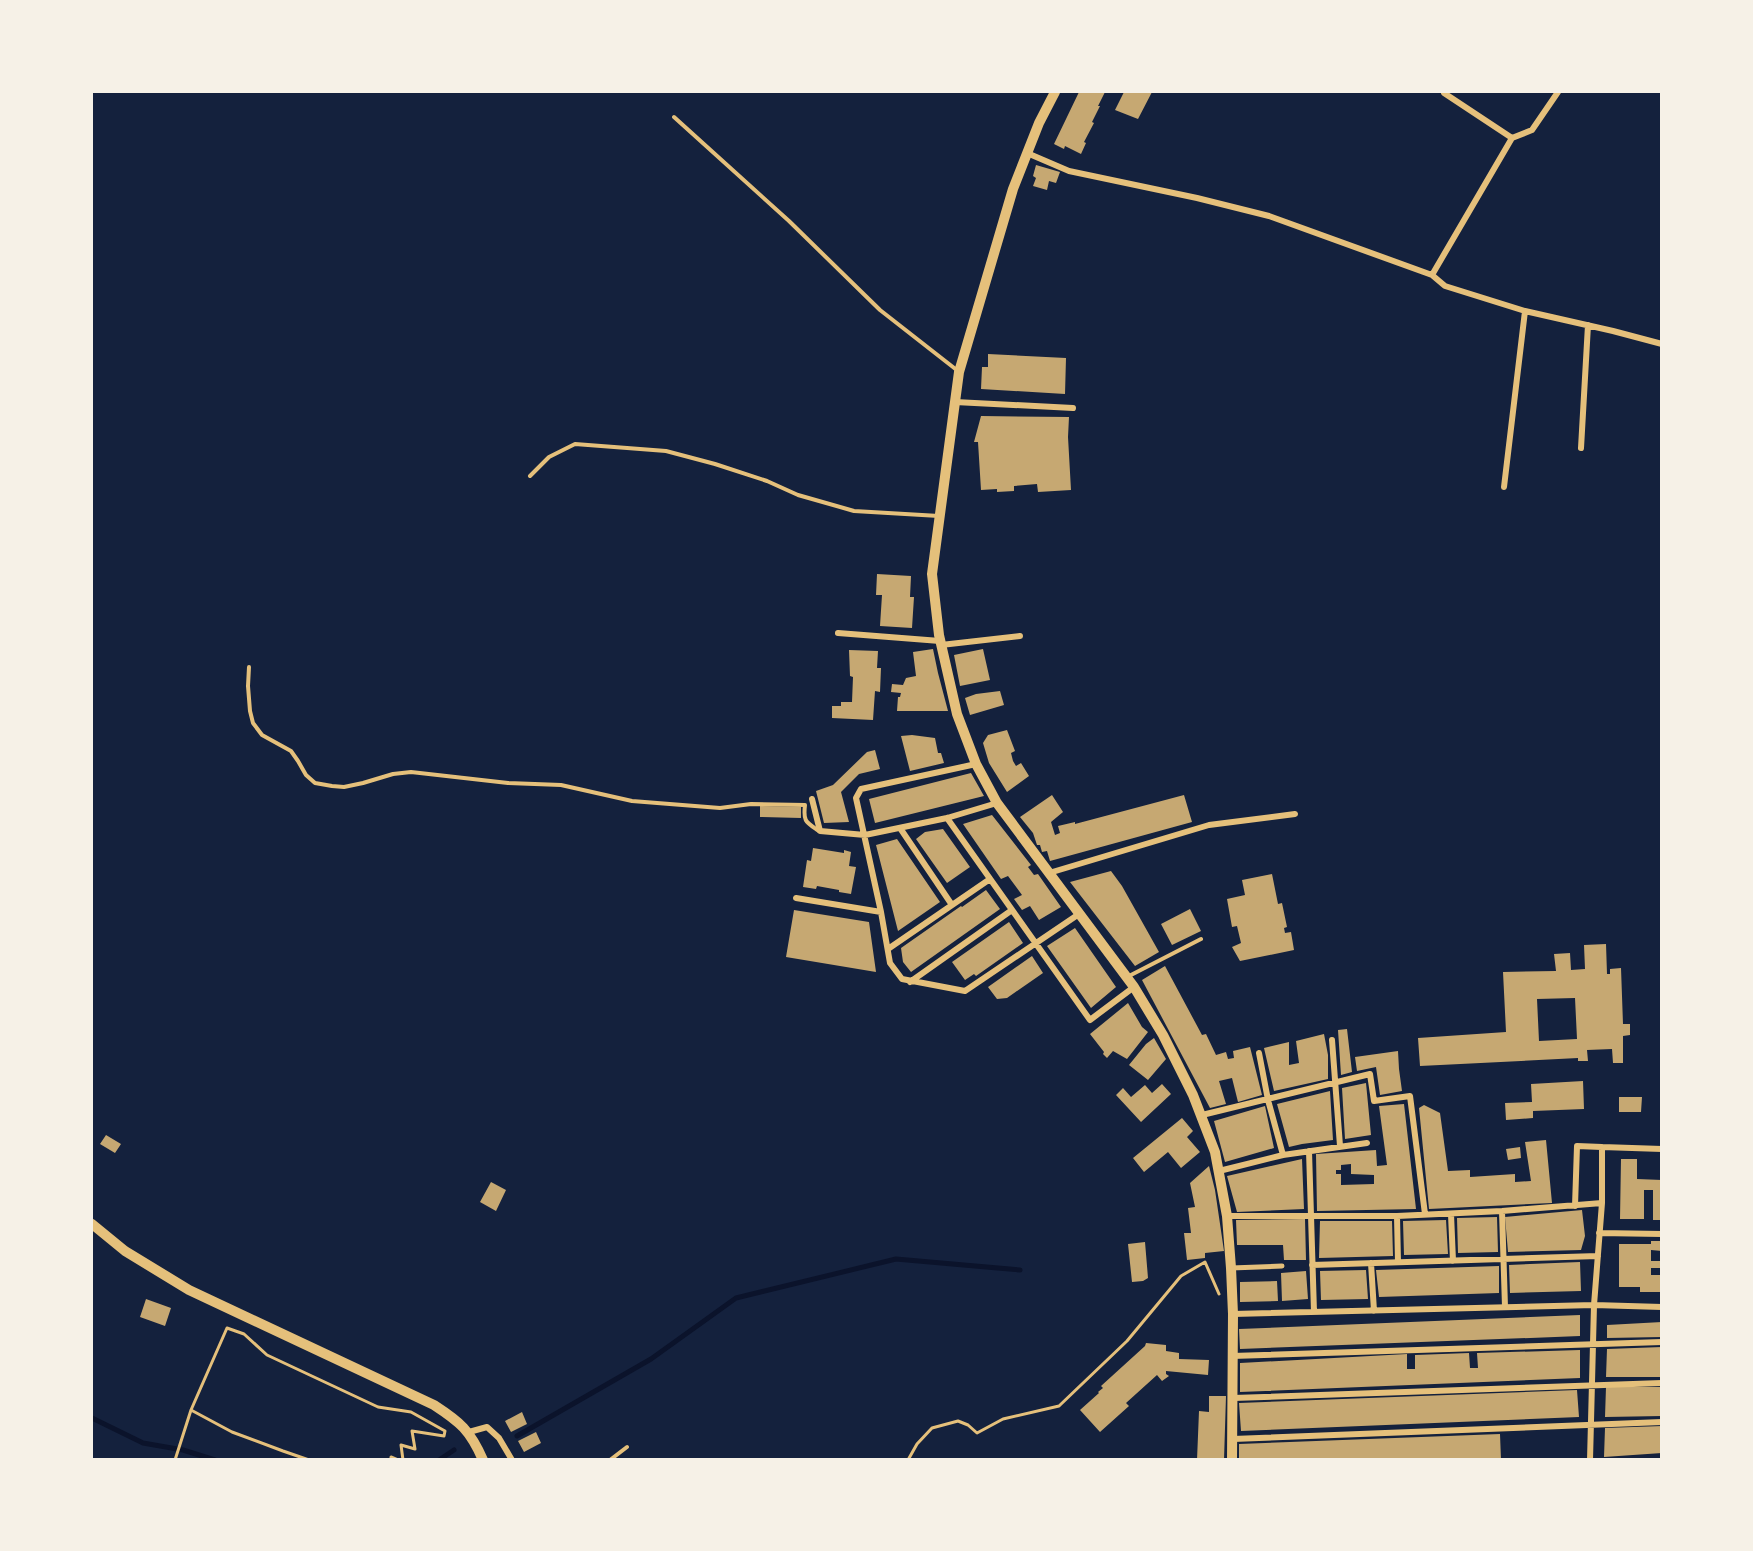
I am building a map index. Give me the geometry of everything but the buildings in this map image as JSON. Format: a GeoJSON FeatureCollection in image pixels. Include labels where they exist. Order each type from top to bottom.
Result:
{"type":"FeatureCollection","features":[{"type":"Feature","properties":{"kind":"street"},"geometry":{"type":"LineString","coordinates":[[1055,92],[1026,153],[1013,189],[959,372],[932,574],[940,643],[957,714],[976,764],[997,803],[1131,982],[1163,1035],[1202,1115],[1220,1171],[1227,1216],[1232,1310],[1232,1460]]}},
{"type":"Feature","properties":{"kind":"street"},"geometry":{"type":"LineString","coordinates":[[1445,92],[1512,138]]}},
{"type":"Feature","properties":{"kind":"street"},"geometry":{"type":"LineString","coordinates":[[1432,274],[1512,138],[1532,130],[1558,92]]}},
{"type":"Feature","properties":{"kind":"street"},"geometry":{"type":"LineString","coordinates":[[1026,153],[1069,171],[1269,216],[1432,274],[1445,286],[1525,311],[1662,344]]}},
{"type":"Feature","properties":{"kind":"street"},"geometry":{"type":"LineString","coordinates":[[1504,488],[1525,311]]}},
{"type":"Feature","properties":{"kind":"street"},"geometry":{"type":"LineString","coordinates":[[1581,448],[1588,325]]}},
{"type":"Feature","properties":{"kind":"street"},"geometry":{"type":"LineString","coordinates":[[954,402],[1073,408]]}},
{"type":"Feature","properties":{"kind":"street"},"geometry":{"type":"LineString","coordinates":[[838,633],[940,643],[1020,636]]}},
{"type":"Feature","properties":{"kind":"street"},"geometry":{"type":"LineString","coordinates":[[976,764],[861,789],[856,798],[890,963],[902,979],[910,982],[965,991],[1079,914]]}},
{"type":"Feature","properties":{"kind":"street"},"geometry":{"type":"LineString","coordinates":[[812,799],[819,831],[865,835],[947,818],[997,803]]}},
{"type":"Feature","properties":{"kind":"street"},"geometry":{"type":"LineString","coordinates":[[1049,873],[1209,825],[1295,814]]}},
{"type":"Feature","properties":{"kind":"street"},"geometry":{"type":"LineString","coordinates":[[947,818],[1090,1020],[1131,982]]}},
{"type":"Feature","properties":{"kind":"street"},"geometry":{"type":"LineString","coordinates":[[900,828],[952,905]]}},
{"type":"Feature","properties":{"kind":"street"},"geometry":{"type":"LineString","coordinates":[[888,949],[990,879]]}},
{"type":"Feature","properties":{"kind":"street"},"geometry":{"type":"LineString","coordinates":[[796,898],[881,912]]}},
{"type":"Feature","properties":{"kind":"street"},"geometry":{"type":"LineString","coordinates":[[910,982],[1012,910]]}},
{"type":"Feature","properties":{"kind":"street"},"geometry":{"type":"LineString","coordinates":[[1332,1040],[1340,1146]]}},
{"type":"Feature","properties":{"kind":"street"},"geometry":{"type":"LineString","coordinates":[[1259,1053],[1268,1100],[1283,1155]]}},
{"type":"Feature","properties":{"kind":"street"},"geometry":{"type":"LineString","coordinates":[[1202,1115],[1370,1074],[1374,1101],[1410,1096],[1425,1214]]}},
{"type":"Feature","properties":{"kind":"street"},"geometry":{"type":"LineString","coordinates":[[1220,1171],[1283,1155],[1367,1143]]}},
{"type":"Feature","properties":{"kind":"street"},"geometry":{"type":"LineString","coordinates":[[1575,1206],[1577,1146],[1662,1149]]}},
{"type":"Feature","properties":{"kind":"street"},"geometry":{"type":"LineString","coordinates":[[1590,1460],[1594,1305],[1602,1203],[1602,1147]]}},
{"type":"Feature","properties":{"kind":"street"},"geometry":{"type":"LineString","coordinates":[[1309,1151],[1314,1312]]}},
{"type":"Feature","properties":{"kind":"street"},"geometry":{"type":"LineString","coordinates":[[1227,1216],[1397,1216],[1553,1208],[1602,1203]]}},
{"type":"Feature","properties":{"kind":"street"},"geometry":{"type":"LineString","coordinates":[[1502,1211],[1505,1307]]}},
{"type":"Feature","properties":{"kind":"street"},"geometry":{"type":"LineString","coordinates":[[1450,1214],[1453,1261]]}},
{"type":"Feature","properties":{"kind":"street"},"geometry":{"type":"LineString","coordinates":[[1397,1216],[1398,1262]]}},
{"type":"Feature","properties":{"kind":"street"},"geometry":{"type":"LineString","coordinates":[[92,1224],[125,1251],[189,1290],[434,1405],[452,1416],[469,1432],[483,1460]]}},
{"type":"Feature","properties":{"kind":"street"},"geometry":{"type":"LineString","coordinates":[[1599,1233],[1662,1234]]}},
{"type":"Feature","properties":{"kind":"street"},"geometry":{"type":"LineString","coordinates":[[1312,1265],[1598,1256]]}},
{"type":"Feature","properties":{"kind":"street"},"geometry":{"type":"LineString","coordinates":[[1371,1263],[1374,1311]]}},
{"type":"Feature","properties":{"kind":"street"},"geometry":{"type":"LineString","coordinates":[[1231,1268],[1282,1266]]}},
{"type":"Feature","properties":{"kind":"street"},"geometry":{"type":"LineString","coordinates":[[1232,1310],[1314,1312],[1594,1305],[1662,1307]]}},
{"type":"Feature","properties":{"kind":"street"},"geometry":{"type":"LineString","coordinates":[[1232,1356],[1662,1342]]}},
{"type":"Feature","properties":{"kind":"street"},"geometry":{"type":"LineString","coordinates":[[1233,1398],[1662,1383]]}},
{"type":"Feature","properties":{"kind":"street"},"geometry":{"type":"LineString","coordinates":[[1233,1440],[1662,1422]]}},
{"type":"Feature","properties":{"kind":"street"},"geometry":{"type":"LineString","coordinates":[[469,1432],[488,1426],[499,1438],[512,1460]]}},
{"type":"Feature","properties":{"kind":"lane"},"geometry":{"type":"LineString","coordinates":[[674,117],[789,221],[880,310],[959,372]]}},
{"type":"Feature","properties":{"kind":"lane"},"geometry":{"type":"LineString","coordinates":[[530,476],[549,457],[574,444],[666,451],[766,481],[798,495],[854,510],[940,516]]}},
{"type":"Feature","properties":{"kind":"lane"},"geometry":{"type":"LineString","coordinates":[[249,667],[250,711],[254,723],[262,735],[291,751],[306,775],[315,783],[344,787],[393,774],[411,772],[508,783],[561,785],[632,801],[720,808],[751,804],[805,805],[806,822],[819,831]]}},
{"type":"Feature","properties":{"kind":"lane"},"geometry":{"type":"LineString","coordinates":[[1131,982],[1201,939]]}},
{"type":"Feature","properties":{"kind":"lane"},"geometry":{"type":"LineString","coordinates":[[610,1460],[627,1447]]}},
{"type":"Feature","properties":{"kind":"path"},"geometry":{"type":"LineString","coordinates":[[908,1460],[917,1444],[932,1428],[958,1421],[968,1425],[977,1433],[1003,1419],[1059,1406],[1127,1341],[1181,1276],[1205,1262],[1223,1303],[1232,1310]]}},
{"type":"Feature","properties":{"kind":"path"},"geometry":{"type":"LineString","coordinates":[[175,1460],[188,1417],[227,1328],[244,1334],[267,1355],[378,1407],[411,1412],[445,1431],[444,1436],[412,1431],[415,1449],[401,1445],[404,1460]]}},
{"type":"Feature","properties":{"kind":"path"},"geometry":{"type":"LineString","coordinates":[[191,1410],[232,1431],[309,1460]]}},
{"type":"Feature","properties":{"kind":"path"},"geometry":{"type":"LineString","coordinates":[[391,1460],[391,1457],[398,1460]]}},
{"type":"Feature","properties":{"kind":"waterway"},"geometry":{"type":"LineString","coordinates":[[517,1436],[651,1359],[736,1298],[896,1259],[1020,1270]]}},
{"type":"Feature","properties":{"kind":"waterway"},"geometry":{"type":"LineString","coordinates":[[92,1418],[143,1443],[183,1450],[215,1460]]}},
{"type":"Feature","properties":{"kind":"waterway"},"geometry":{"type":"LineString","coordinates":[[439,1460],[454,1450]]}}]}
